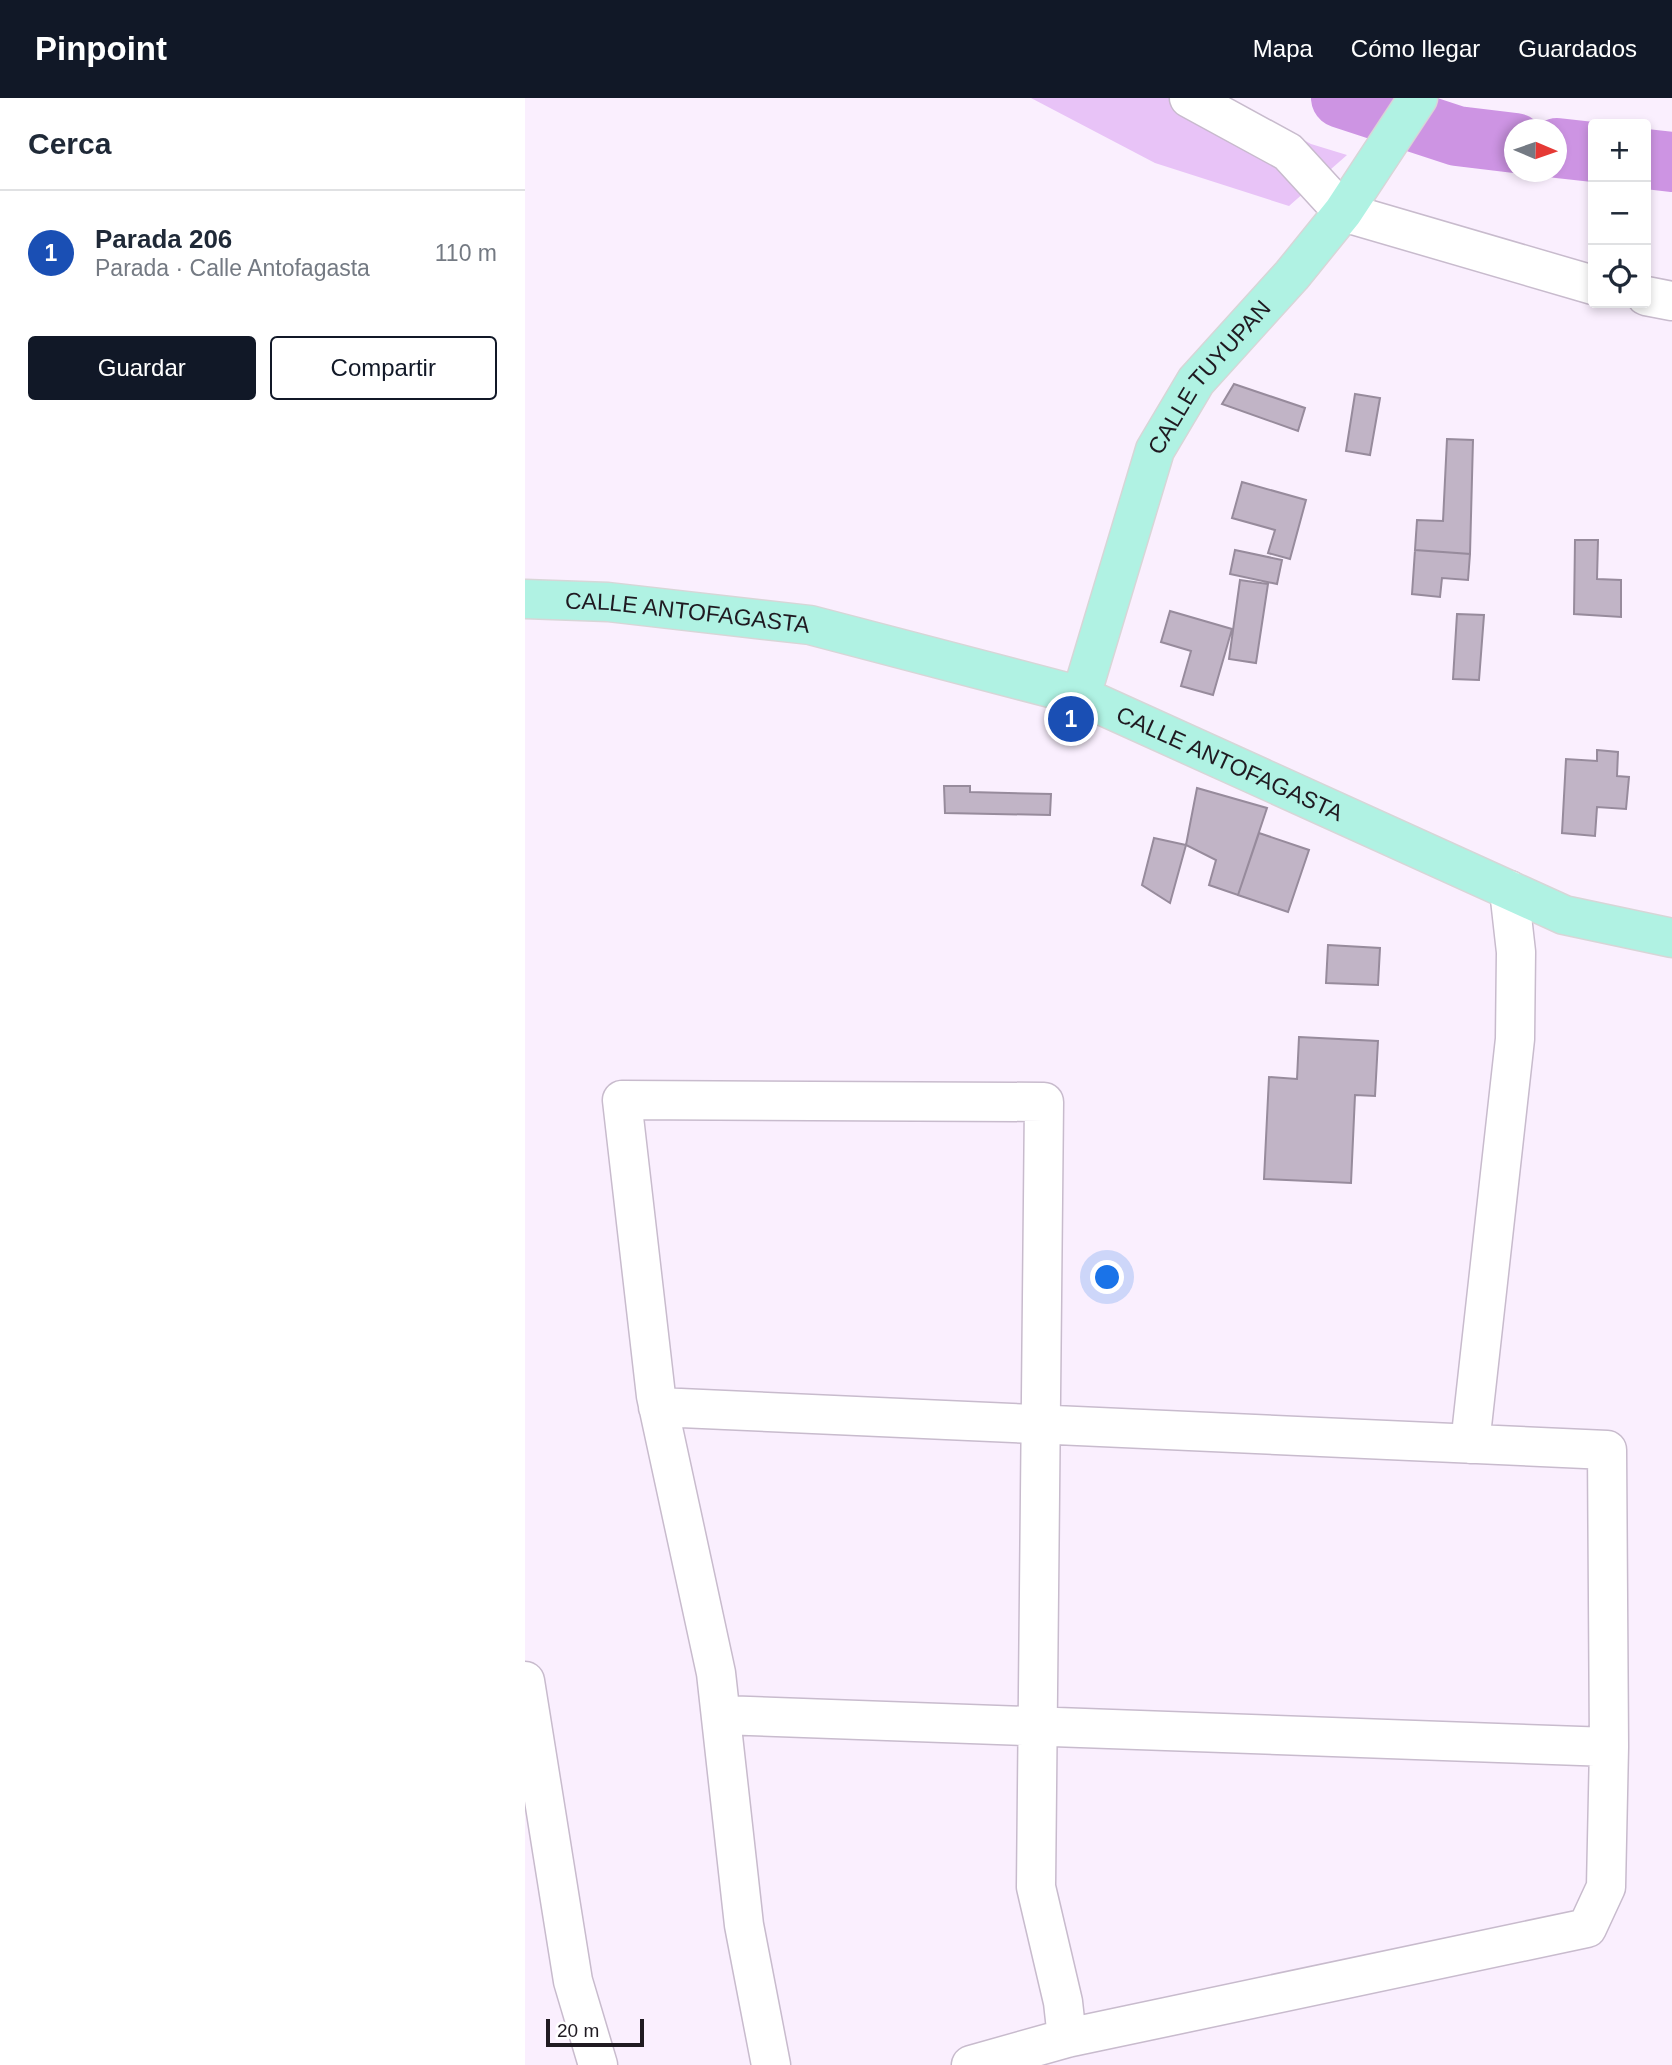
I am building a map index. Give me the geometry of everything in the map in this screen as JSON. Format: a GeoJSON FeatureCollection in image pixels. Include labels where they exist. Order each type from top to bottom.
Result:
{"type":"FeatureCollection","features":[{"type":"Feature","properties":{"kind":"main road","name":"CALLE TUYUPAN"},"geometry":{"type":"LineString","coordinates":[[1081,696],[1155,450],[1196,381],[1292,275],[1343,212],[1418,98]]}},
{"type":"Feature","properties":{"kind":"main road","name":"CALLE ANTOFAGASTA"},"geometry":{"type":"LineString","coordinates":[[525,599],[608,602],[810,625],[1081,696],[1564,915],[1672,937]]}},
{"type":"Feature","properties":{"kind":"street"},"geometry":{"type":"LineString","coordinates":[[1189,98],[1288,152],[1343,212],[1588,284]]}},
{"type":"Feature","properties":{"kind":"street"},"geometry":{"type":"LineString","coordinates":[[1651,297],[1672,301]]}},
{"type":"Feature","properties":{"kind":"street"},"geometry":{"type":"LineString","coordinates":[[1470,1444],[1515,1039],[1515,952],[1509,890]]}},
{"type":"Feature","properties":{"kind":"street"},"geometry":{"type":"LineString","coordinates":[[771,2065],[744,1925],[716,1673],[658,1407],[622,1100],[1044,1102],[1036,1887],[1063,2002],[1066,2038]]}},
{"type":"Feature","properties":{"kind":"street"},"geometry":{"type":"LineString","coordinates":[[658,1407],[1607,1450],[1609,1747],[1606,1886],[1587,1928],[1066,2038],[971,2065]]}},
{"type":"Feature","properties":{"kind":"street"},"geometry":{"type":"LineString","coordinates":[[525,1681],[573,1981],[598,2065]]}},
{"type":"Feature","properties":{"kind":"street"},"geometry":{"type":"LineString","coordinates":[[721,1715],[1609,1747]]}},
{"type":"Feature","properties":{"kind":"shaded area"},"geometry":{"type":"Polygon","coordinates":[[[1031,98],[1226,98],[1311,144],[1347,155],[1289,206],[1155,163],[1031,98]]]}},
{"type":"Feature","properties":{"kind":"building"},"geometry":{"type":"Polygon","coordinates":[[[1234,384],[1305,408],[1298,431],[1222,404],[1234,384]]]}},
{"type":"Feature","properties":{"kind":"building"},"geometry":{"type":"Polygon","coordinates":[[[1355,394],[1380,398],[1370,455],[1346,451],[1355,394]]]}},
{"type":"Feature","properties":{"kind":"building"},"geometry":{"type":"Polygon","coordinates":[[[1447,439],[1473,440],[1470,554],[1415,550],[1417,520],[1443,521],[1447,439]]]}},
{"type":"Feature","properties":{"kind":"building"},"geometry":{"type":"Polygon","coordinates":[[[1242,482],[1306,500],[1290,559],[1268,553],[1275,530],[1232,518],[1242,482]]]}},
{"type":"Feature","properties":{"kind":"building"},"geometry":{"type":"Polygon","coordinates":[[[1575,540],[1598,540],[1597,579],[1621,580],[1621,617],[1574,614],[1575,540]]]}},
{"type":"Feature","properties":{"kind":"building"},"geometry":{"type":"Polygon","coordinates":[[[1235,550],[1282,560],[1277,584],[1230,574],[1235,550]]]}},
{"type":"Feature","properties":{"kind":"building"},"geometry":{"type":"Polygon","coordinates":[[[1415,550],[1470,554],[1468,580],[1442,578],[1440,597],[1412,594],[1415,550]]]}},
{"type":"Feature","properties":{"kind":"building"},"geometry":{"type":"Polygon","coordinates":[[[1240,580],[1268,584],[1256,663],[1229,659],[1240,580]]]}},
{"type":"Feature","properties":{"kind":"building"},"geometry":{"type":"Polygon","coordinates":[[[1170,611],[1232,629],[1213,695],[1181,686],[1191,651],[1161,642],[1170,611]]]}},
{"type":"Feature","properties":{"kind":"building"},"geometry":{"type":"Polygon","coordinates":[[[1457,614],[1484,615],[1479,680],[1453,679],[1457,614]]]}},
{"type":"Feature","properties":{"kind":"building"},"geometry":{"type":"Polygon","coordinates":[[[1597,750],[1618,752],[1617,776],[1629,777],[1626,809],[1597,807],[1595,836],[1562,833],[1566,759],[1597,761],[1597,750]]]}},
{"type":"Feature","properties":{"kind":"building"},"geometry":{"type":"Polygon","coordinates":[[[944,786],[970,786],[970,792],[1051,794],[1050,815],[945,813],[944,786]]]}},
{"type":"Feature","properties":{"kind":"building"},"geometry":{"type":"Polygon","coordinates":[[[1197,788],[1267,808],[1238,895],[1209,885],[1216,860],[1186,845],[1197,788]]]}},
{"type":"Feature","properties":{"kind":"building"},"geometry":{"type":"Polygon","coordinates":[[[1259,833],[1309,850],[1288,912],[1238,895],[1259,833]]]}},
{"type":"Feature","properties":{"kind":"building"},"geometry":{"type":"Polygon","coordinates":[[[1154,838],[1186,845],[1170,903],[1142,885],[1154,838]]]}},
{"type":"Feature","properties":{"kind":"building"},"geometry":{"type":"Polygon","coordinates":[[[1328,945],[1380,948],[1378,985],[1326,983],[1328,945]]]}},
{"type":"Feature","properties":{"kind":"building"},"geometry":{"type":"Polygon","coordinates":[[[1299,1037],[1378,1041],[1375,1096],[1355,1095],[1351,1183],[1264,1179],[1269,1077],[1297,1079],[1299,1037]]]}},
{"type":"Feature","properties":{"kind":"waterway"},"geometry":{"type":"LineString","coordinates":[[1341,98],[1457,136],[1504,142]]}},
{"type":"Feature","properties":{"kind":"waterway"},"geometry":{"type":"LineString","coordinates":[[1567,149],[1588,151]]}},
{"type":"Feature","properties":{"kind":"waterway"},"geometry":{"type":"LineString","coordinates":[[1651,160],[1672,162]]}},
{"type":"Feature","properties":{"kind":"place","name":"Parada 206"},"geometry":{"type":"Point","coordinates":[1071,719]}}]}
